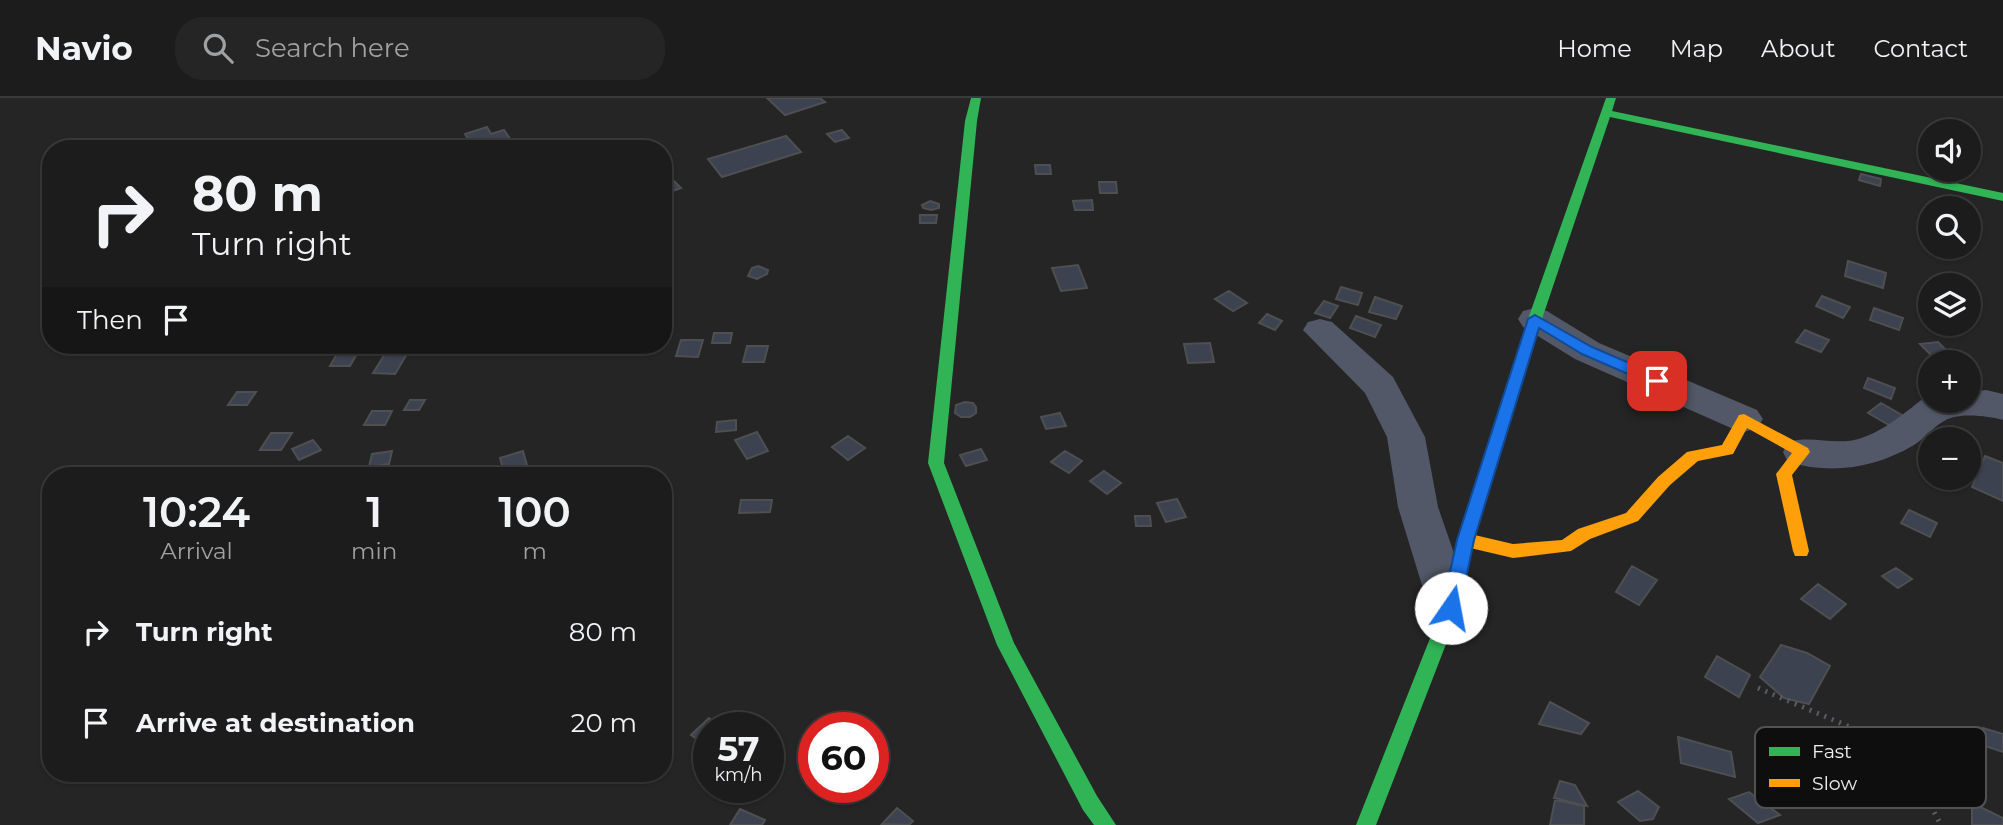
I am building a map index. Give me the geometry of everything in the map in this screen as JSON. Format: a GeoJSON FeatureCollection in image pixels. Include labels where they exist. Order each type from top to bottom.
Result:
{"type":"FeatureCollection","features":[{"type":"Feature","properties":{"kind":"street"},"geometry":{"type":"LineString","coordinates":[[976,98],[971,121],[936,464],[1006,645],[1090,803],[1106,825]]}},
{"type":"Feature","properties":{"kind":"street"},"geometry":{"type":"LineString","coordinates":[[1366,825],[1451,608],[1466,540],[1535,319],[1608,106],[2003,197]]}},
{"type":"Feature","properties":{"kind":"street"},"geometry":{"type":"LineString","coordinates":[[1535,319],[1587,351],[1744,419],[1802,452],[1853,455],[1901,436],[1937,407],[1986,403],[2003,407]]}},
{"type":"Feature","properties":{"kind":"street"},"geometry":{"type":"LineString","coordinates":[[1320,330],[1380,386],[1406,437],[1418,507],[1451,608]]}},
{"type":"Feature","properties":{"kind":"street"},"geometry":{"type":"LineString","coordinates":[[1466,540],[1513,551],[1565,546],[1584,534],[1632,517],[1664,481],[1693,456],[1727,450],[1744,419]]}},
{"type":"Feature","properties":{"kind":"street"},"geometry":{"type":"LineString","coordinates":[[1801,551],[1784,474],[1802,452]]}},
{"type":"Feature","properties":{"kind":"path"},"geometry":{"type":"LineString","coordinates":[[1758,688],[1850,727]]}},
{"type":"Feature","properties":{"kind":"path"},"geometry":{"type":"LineString","coordinates":[[1933,808],[1941,825]]}},
{"type":"Feature","properties":{"kind":"building"},"geometry":{"type":"Polygon","coordinates":[[[767,98],[820,98],[825,102],[785,115],[767,98]]]}},
{"type":"Feature","properties":{"kind":"building"},"geometry":{"type":"Polygon","coordinates":[[[487,127],[491,134],[504,130],[511,140],[469,140],[465,134],[487,127]]]}},
{"type":"Feature","properties":{"kind":"building"},"geometry":{"type":"Polygon","coordinates":[[[842,130],[849,138],[835,142],[827,134],[842,130]]]}},
{"type":"Feature","properties":{"kind":"building"},"geometry":{"type":"Polygon","coordinates":[[[786,136],[801,152],[722,177],[708,159],[786,136]]]}},
{"type":"Feature","properties":{"kind":"building"},"geometry":{"type":"Polygon","coordinates":[[[1035,165],[1050,165],[1051,174],[1036,174],[1035,165]]]}},
{"type":"Feature","properties":{"kind":"building"},"geometry":{"type":"Polygon","coordinates":[[[1861,174],[1881,179],[1880,186],[1859,180],[1861,174]]]}},
{"type":"Feature","properties":{"kind":"building"},"geometry":{"type":"Polygon","coordinates":[[[672,179],[681,188],[672,191],[672,179]]]}},
{"type":"Feature","properties":{"kind":"building"},"geometry":{"type":"Polygon","coordinates":[[[1099,182],[1116,182],[1117,193],[1100,193],[1099,182]]]}},
{"type":"Feature","properties":{"kind":"building"},"geometry":{"type":"Polygon","coordinates":[[[1092,200],[1093,210],[1075,210],[1073,201],[1092,200]]]}},
{"type":"Feature","properties":{"kind":"building"},"geometry":{"type":"Polygon","coordinates":[[[930,201],[939,204],[939,208],[923,208],[922,205],[930,201]]]}},
{"type":"Feature","properties":{"kind":"building"},"geometry":{"type":"Polygon","coordinates":[[[920,215],[937,215],[936,223],[920,223],[920,215]]]}},
{"type":"Feature","properties":{"kind":"building"},"geometry":{"type":"Polygon","coordinates":[[[1848,261],[1886,273],[1883,288],[1845,276],[1848,261]]]}},
{"type":"Feature","properties":{"kind":"building"},"geometry":{"type":"Polygon","coordinates":[[[1078,265],[1087,288],[1061,291],[1052,268],[1078,265]]]}},
{"type":"Feature","properties":{"kind":"building"},"geometry":{"type":"Polygon","coordinates":[[[758,266],[768,270],[767,274],[757,279],[748,276],[752,268],[758,266]]]}},
{"type":"Feature","properties":{"kind":"building"},"geometry":{"type":"Polygon","coordinates":[[[1341,287],[1362,293],[1358,305],[1336,299],[1341,287]]]}},
{"type":"Feature","properties":{"kind":"building"},"geometry":{"type":"Polygon","coordinates":[[[1229,291],[1247,303],[1233,311],[1215,299],[1229,291]]]}},
{"type":"Feature","properties":{"kind":"building"},"geometry":{"type":"Polygon","coordinates":[[[1822,296],[1850,307],[1843,318],[1816,306],[1822,296]]]}},
{"type":"Feature","properties":{"kind":"building"},"geometry":{"type":"Polygon","coordinates":[[[1375,297],[1402,306],[1396,319],[1369,312],[1375,297]]]}},
{"type":"Feature","properties":{"kind":"building"},"geometry":{"type":"Polygon","coordinates":[[[1324,301],[1338,306],[1330,318],[1315,313],[1324,301]]]}},
{"type":"Feature","properties":{"kind":"building"},"geometry":{"type":"Polygon","coordinates":[[[1874,308],[1903,318],[1899,330],[1870,320],[1874,308]]]}},
{"type":"Feature","properties":{"kind":"building"},"geometry":{"type":"Polygon","coordinates":[[[1267,314],[1282,321],[1275,330],[1259,323],[1267,314]]]}},
{"type":"Feature","properties":{"kind":"building"},"geometry":{"type":"Polygon","coordinates":[[[1356,316],[1381,325],[1375,337],[1350,328],[1356,316]]]}},
{"type":"Feature","properties":{"kind":"building"},"geometry":{"type":"Polygon","coordinates":[[[1805,330],[1829,340],[1821,352],[1796,342],[1805,330]]]}},
{"type":"Feature","properties":{"kind":"building"},"geometry":{"type":"Polygon","coordinates":[[[714,333],[732,333],[730,343],[712,343],[714,333]]]}},
{"type":"Feature","properties":{"kind":"building"},"geometry":{"type":"Polygon","coordinates":[[[681,340],[703,340],[698,357],[676,356],[681,340]]]}},
{"type":"Feature","properties":{"kind":"building"},"geometry":{"type":"Polygon","coordinates":[[[1938,342],[1946,350],[1926,350],[1920,344],[1938,342]]]}},
{"type":"Feature","properties":{"kind":"building"},"geometry":{"type":"Polygon","coordinates":[[[1210,343],[1214,362],[1188,363],[1184,344],[1210,343]]]}},
{"type":"Feature","properties":{"kind":"building"},"geometry":{"type":"Polygon","coordinates":[[[747,346],[768,346],[764,362],[743,362],[747,346]]]}},
{"type":"Feature","properties":{"kind":"building"},"geometry":{"type":"Polygon","coordinates":[[[337,354],[357,354],[350,366],[330,366],[337,354]]]}},
{"type":"Feature","properties":{"kind":"building"},"geometry":{"type":"Polygon","coordinates":[[[385,354],[407,354],[395,374],[373,373],[385,354]]]}},
{"type":"Feature","properties":{"kind":"building"},"geometry":{"type":"Polygon","coordinates":[[[1868,378],[1895,388],[1891,399],[1864,388],[1868,378]]]}},
{"type":"Feature","properties":{"kind":"building"},"geometry":{"type":"Polygon","coordinates":[[[237,392],[256,392],[247,405],[228,405],[237,392]]]}},
{"type":"Feature","properties":{"kind":"building"},"geometry":{"type":"Polygon","coordinates":[[[410,400],[425,400],[419,410],[404,410],[410,400]]]}},
{"type":"Feature","properties":{"kind":"building"},"geometry":{"type":"Polygon","coordinates":[[[973,403],[976,407],[976,413],[970,417],[961,417],[955,413],[956,405],[973,403]]]}},
{"type":"Feature","properties":{"kind":"building"},"geometry":{"type":"Polygon","coordinates":[[[1881,403],[1909,419],[1896,429],[1868,413],[1881,403]]]}},
{"type":"Feature","properties":{"kind":"building"},"geometry":{"type":"Polygon","coordinates":[[[372,411],[392,411],[385,425],[364,425],[372,411]]]}},
{"type":"Feature","properties":{"kind":"building"},"geometry":{"type":"Polygon","coordinates":[[[1060,413],[1066,426],[1046,429],[1041,417],[1060,413]]]}},
{"type":"Feature","properties":{"kind":"building"},"geometry":{"type":"Polygon","coordinates":[[[736,420],[736,430],[716,432],[717,422],[736,420]]]}},
{"type":"Feature","properties":{"kind":"building"},"geometry":{"type":"Polygon","coordinates":[[[757,432],[768,451],[747,459],[735,440],[757,432]]]}},
{"type":"Feature","properties":{"kind":"building"},"geometry":{"type":"Polygon","coordinates":[[[271,433],[292,433],[281,450],[260,450],[271,433]]]}},
{"type":"Feature","properties":{"kind":"building"},"geometry":{"type":"Polygon","coordinates":[[[848,436],[865,448],[848,460],[832,447],[848,436]]]}},
{"type":"Feature","properties":{"kind":"building"},"geometry":{"type":"Polygon","coordinates":[[[313,440],[321,450],[299,460],[292,449],[313,440]]]}},
{"type":"Feature","properties":{"kind":"building"},"geometry":{"type":"Polygon","coordinates":[[[981,449],[987,460],[966,466],[960,455],[981,449]]]}},
{"type":"Feature","properties":{"kind":"building"},"geometry":{"type":"Polygon","coordinates":[[[392,451],[389,464],[369,467],[372,454],[392,451]]]}},
{"type":"Feature","properties":{"kind":"building"},"geometry":{"type":"Polygon","coordinates":[[[523,451],[527,467],[502,467],[500,458],[523,451]]]}},
{"type":"Feature","properties":{"kind":"building"},"geometry":{"type":"Polygon","coordinates":[[[1065,451],[1082,461],[1069,473],[1051,462],[1065,451]]]}},
{"type":"Feature","properties":{"kind":"building"},"geometry":{"type":"Polygon","coordinates":[[[1985,456],[2003,463],[2003,501],[1979,490],[1981,490],[1981,466],[1985,456]]]}},
{"type":"Feature","properties":{"kind":"building"},"geometry":{"type":"Polygon","coordinates":[[[1104,471],[1121,483],[1107,494],[1090,481],[1104,471]]]}},
{"type":"Feature","properties":{"kind":"building"},"geometry":{"type":"Polygon","coordinates":[[[1177,499],[1186,517],[1166,522],[1157,503],[1177,499]]]}},
{"type":"Feature","properties":{"kind":"building"},"geometry":{"type":"Polygon","coordinates":[[[741,500],[772,500],[770,512],[739,513],[741,500]]]}},
{"type":"Feature","properties":{"kind":"building"},"geometry":{"type":"Polygon","coordinates":[[[1909,510],[1937,523],[1930,537],[1901,523],[1909,510]]]}},
{"type":"Feature","properties":{"kind":"building"},"geometry":{"type":"Polygon","coordinates":[[[1135,516],[1150,516],[1151,526],[1136,526],[1135,516]]]}},
{"type":"Feature","properties":{"kind":"building"},"geometry":{"type":"Polygon","coordinates":[[[1632,566],[1657,580],[1639,605],[1616,592],[1632,566]]]}},
{"type":"Feature","properties":{"kind":"building"},"geometry":{"type":"Polygon","coordinates":[[[1896,568],[1912,579],[1898,588],[1882,576],[1896,568]]]}},
{"type":"Feature","properties":{"kind":"building"},"geometry":{"type":"Polygon","coordinates":[[[1818,584],[1846,604],[1830,619],[1801,599],[1818,584]]]}},
{"type":"Feature","properties":{"kind":"building"},"geometry":{"type":"Polygon","coordinates":[[[1781,645],[1807,653],[1830,666],[1809,704],[1784,698],[1760,677],[1781,645]]]}},
{"type":"Feature","properties":{"kind":"building"},"geometry":{"type":"Polygon","coordinates":[[[1717,656],[1750,675],[1739,697],[1705,677],[1717,656]]]}},
{"type":"Feature","properties":{"kind":"building"},"geometry":{"type":"Polygon","coordinates":[[[1550,702],[1589,723],[1581,734],[1539,724],[1550,702]]]}},
{"type":"Feature","properties":{"kind":"building"},"geometry":{"type":"Polygon","coordinates":[[[1986,729],[2003,734],[2003,752],[1986,746],[1986,729]]]}},
{"type":"Feature","properties":{"kind":"building"},"geometry":{"type":"Polygon","coordinates":[[[1678,737],[1731,752],[1735,777],[1681,763],[1678,737]]]}},
{"type":"Feature","properties":{"kind":"building"},"geometry":{"type":"Polygon","coordinates":[[[1560,781],[1575,785],[1587,806],[1554,798],[1560,781]]]}},
{"type":"Feature","properties":{"kind":"building"},"geometry":{"type":"Polygon","coordinates":[[[1638,791],[1659,807],[1653,819],[1640,821],[1618,802],[1638,791]]]}},
{"type":"Feature","properties":{"kind":"building"},"geometry":{"type":"Polygon","coordinates":[[[1749,792],[1755,796],[1755,808],[1771,808],[1780,815],[1758,823],[1729,799],[1749,792]]]}},
{"type":"Feature","properties":{"kind":"building"},"geometry":{"type":"Polygon","coordinates":[[[1555,800],[1584,806],[1584,825],[1550,825],[1555,800]]]}},
{"type":"Feature","properties":{"kind":"building"},"geometry":{"type":"Polygon","coordinates":[[[897,808],[913,821],[909,825],[882,824],[897,808]]]}},
{"type":"Feature","properties":{"kind":"building"},"geometry":{"type":"Polygon","coordinates":[[[1972,808],[1982,808],[2003,818],[2003,825],[1972,825],[1972,808]]]}},
{"type":"Feature","properties":{"kind":"building"},"geometry":{"type":"Polygon","coordinates":[[[740,809],[765,820],[762,825],[730,825],[740,809]]]}},
{"type":"Feature","properties":{"kind":"traffic: fast"},"geometry":{"type":"LineString","coordinates":[[976,98],[971,121],[936,463],[1006,645],[1090,803],[1106,825]]}},
{"type":"Feature","properties":{"kind":"traffic: fast"},"geometry":{"type":"LineString","coordinates":[[1366,825],[1451,608],[1466,540],[1535,319],[1611,98]]}},
{"type":"Feature","properties":{"kind":"traffic: fast"},"geometry":{"type":"LineString","coordinates":[[1605,113],[2003,197]]}},
{"type":"Feature","properties":{"kind":"traffic: slow"},"geometry":{"type":"LineString","coordinates":[[1466,540],[1513,551],[1565,546],[1584,534],[1632,517],[1664,481],[1693,456],[1727,450],[1744,419],[1802,452],[1784,474],[1801,551]]}},
{"type":"Feature","properties":{"kind":"route"},"geometry":{"type":"LineString","coordinates":[[1451,608],[1466,540],[1535,319],[1587,351],[1657,381]]}}]}
